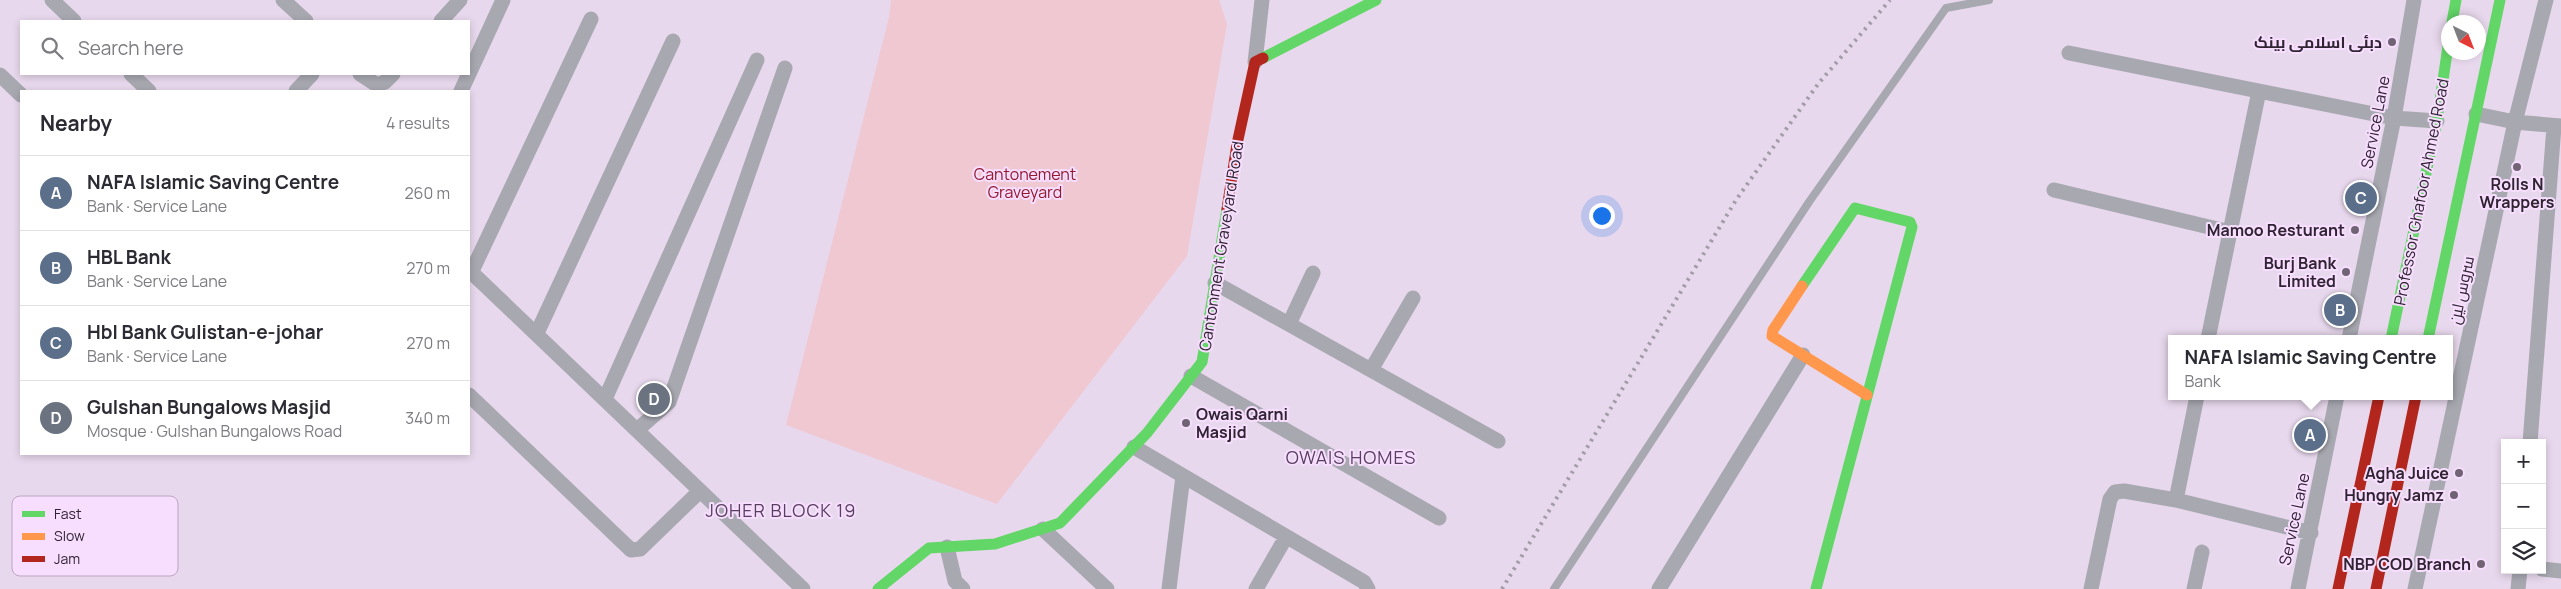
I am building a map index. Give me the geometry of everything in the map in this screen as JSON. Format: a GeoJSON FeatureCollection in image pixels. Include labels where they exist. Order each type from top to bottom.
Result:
{"type":"FeatureCollection","features":[{"type":"Feature","properties":{"kind":"street"},"geometry":{"type":"LineString","coordinates":[[52,0],[73,20]]}},
{"type":"Feature","properties":{"kind":"street"},"geometry":{"type":"LineString","coordinates":[[283,0],[305,20]]}},
{"type":"Feature","properties":{"kind":"street"},"geometry":{"type":"LineString","coordinates":[[442,20],[460,0]]}},
{"type":"Feature","properties":{"kind":"street"},"geometry":{"type":"LineString","coordinates":[[470,72],[503,0]]}},
{"type":"Feature","properties":{"kind":"street"},"geometry":{"type":"LineString","coordinates":[[1256,62],[1262,0]]}},
{"type":"Feature","properties":{"kind":"street"},"geometry":{"type":"LineString","coordinates":[[1256,62],[1376,0]]}},
{"type":"Feature","properties":{"kind":"street","name":"Service Lane"},"geometry":{"type":"LineString","coordinates":[[2350,335],[2394,118],[2414,0]]}},
{"type":"Feature","properties":{"kind":"street"},"geometry":{"type":"LineString","coordinates":[[2453,15],[2456,0]]}},
{"type":"Feature","properties":{"kind":"street"},"geometry":{"type":"LineString","coordinates":[[2429,335],[2500,0]]}},
{"type":"Feature","properties":{"kind":"street","name":"سروس لین"},"geometry":{"type":"LineString","coordinates":[[2415,589],[2515,122],[2546,0]]}},
{"type":"Feature","properties":{"kind":"street"},"geometry":{"type":"LineString","coordinates":[[591,19],[470,272],[537,333],[803,589]]}},
{"type":"Feature","properties":{"kind":"street"},"geometry":{"type":"LineString","coordinates":[[537,333],[673,41]]}},
{"type":"Feature","properties":{"kind":"street"},"geometry":{"type":"LineString","coordinates":[[2069,52],[2394,118],[2437,121]]}},
{"type":"Feature","properties":{"kind":"street"},"geometry":{"type":"LineString","coordinates":[[605,399],[756,60]]}},
{"type":"Feature","properties":{"kind":"street","name":"Professor Ghafoor Ahmed Road"},"geometry":{"type":"LineString","coordinates":[[2392,335],[2437,121],[2446,60]]}},
{"type":"Feature","properties":{"kind":"street","name":"Cantonment Graveyard Road"},"geometry":{"type":"LineString","coordinates":[[878,589],[929,548],[995,544],[1060,523],[1134,447],[1192,376],[1202,362],[1237,144],[1256,62]]}},
{"type":"Feature","properties":{"kind":"street"},"geometry":{"type":"LineString","coordinates":[[637,430],[669,402],[785,68]]}},
{"type":"Feature","properties":{"kind":"street"},"geometry":{"type":"LineString","coordinates":[[0,75],[20,94]]}},
{"type":"Feature","properties":{"kind":"street"},"geometry":{"type":"LineString","coordinates":[[131,75],[148,90]]}},
{"type":"Feature","properties":{"kind":"street"},"geometry":{"type":"LineString","coordinates":[[297,90],[311,75]]}},
{"type":"Feature","properties":{"kind":"street"},"geometry":{"type":"LineString","coordinates":[[362,75],[377,85],[386,82],[392,75]]}},
{"type":"Feature","properties":{"kind":"street"},"geometry":{"type":"LineString","coordinates":[[461,90],[468,75]]}},
{"type":"Feature","properties":{"kind":"street"},"geometry":{"type":"LineString","coordinates":[[2209,335],[2260,91]]}},
{"type":"Feature","properties":{"kind":"street"},"geometry":{"type":"LineString","coordinates":[[2476,114],[2515,122],[2557,126],[2530,439]]}},
{"type":"Feature","properties":{"kind":"street"},"geometry":{"type":"LineString","coordinates":[[2054,190],[2230,232]]}},
{"type":"Feature","properties":{"kind":"street"},"geometry":{"type":"LineString","coordinates":[[1816,589],[1912,227],[1910,222],[1860,208],[1853,210],[1774,330],[1772,336],[1867,395]]}},
{"type":"Feature","properties":{"kind":"street"},"geometry":{"type":"LineString","coordinates":[[1289,324],[1313,273]]}},
{"type":"Feature","properties":{"kind":"street"},"geometry":{"type":"LineString","coordinates":[[1215,283],[1498,441]]}},
{"type":"Feature","properties":{"kind":"street"},"geometry":{"type":"LineString","coordinates":[[1371,370],[1413,298]]}},
{"type":"Feature","properties":{"kind":"street"},"geometry":{"type":"LineString","coordinates":[[1658,589],[1803,355]]}},
{"type":"Feature","properties":{"kind":"street"},"geometry":{"type":"LineString","coordinates":[[1192,376],[1439,518]]}},
{"type":"Feature","properties":{"kind":"street"},"geometry":{"type":"LineString","coordinates":[[470,396],[631,550],[640,548],[700,491]]}},
{"type":"Feature","properties":{"kind":"street"},"geometry":{"type":"LineString","coordinates":[[2176,500],[2196,400]]}},
{"type":"Feature","properties":{"kind":"street","name":"Service Lane"},"geometry":{"type":"LineString","coordinates":[[2298,589],[2311,533],[2336,400]]}},
{"type":"Feature","properties":{"kind":"street"},"geometry":{"type":"LineString","coordinates":[[2338,589],[2378,400]]}},
{"type":"Feature","properties":{"kind":"street"},"geometry":{"type":"LineString","coordinates":[[2376,589],[2415,400]]}},
{"type":"Feature","properties":{"kind":"street"},"geometry":{"type":"LineString","coordinates":[[1134,447],[1364,582],[1368,589]]}},
{"type":"Feature","properties":{"kind":"street"},"geometry":{"type":"LineString","coordinates":[[1169,589],[1183,476]]}},
{"type":"Feature","properties":{"kind":"street"},"geometry":{"type":"LineString","coordinates":[[2091,589],[2110,498],[2115,492],[2124,491],[2176,500],[2311,533]]}},
{"type":"Feature","properties":{"kind":"street"},"geometry":{"type":"LineString","coordinates":[[1043,529],[1107,589]]}},
{"type":"Feature","properties":{"kind":"street"},"geometry":{"type":"LineString","coordinates":[[1256,589],[1286,537]]}},
{"type":"Feature","properties":{"kind":"street"},"geometry":{"type":"LineString","coordinates":[[948,547],[955,581],[963,589]]}},
{"type":"Feature","properties":{"kind":"street"},"geometry":{"type":"LineString","coordinates":[[2194,589],[2202,552]]}},
{"type":"Feature","properties":{"kind":"street"},"geometry":{"type":"LineString","coordinates":[[2546,569],[2561,571]]}},
{"type":"Feature","properties":{"kind":"street"},"geometry":{"type":"LineString","coordinates":[[2518,589],[2520,574]]}},
{"type":"Feature","properties":{"kind":"lane"},"geometry":{"type":"LineString","coordinates":[[1554,589],[1809,202],[1946,8],[1989,0]]}},
{"type":"Feature","properties":{"kind":"green space","name":"Cantonement Graveyard"},"geometry":{"type":"Polygon","coordinates":[[[891,0],[1219,0],[1227,24],[1187,256],[997,504],[786,425],[889,17],[891,0]]]}},
{"type":"Feature","properties":{"kind":"railway"},"geometry":{"type":"LineString","coordinates":[[1502,589],[1736,200],[1818,84],[1890,0]]}},
{"type":"Feature","properties":{"kind":"traffic: fast"},"geometry":{"type":"LineString","coordinates":[[1263,58],[1376,0]]}},
{"type":"Feature","properties":{"kind":"traffic: fast"},"geometry":{"type":"LineString","coordinates":[[2453,15],[2456,0]]}},
{"type":"Feature","properties":{"kind":"traffic: fast"},"geometry":{"type":"LineString","coordinates":[[2429,335],[2500,0]]}},
{"type":"Feature","properties":{"kind":"traffic: fast"},"geometry":{"type":"LineString","coordinates":[[2392,335],[2437,121],[2446,60]]}},
{"type":"Feature","properties":{"kind":"traffic: fast"},"geometry":{"type":"LineString","coordinates":[[1802,286],[1855,208],[1910,222],[1912,227],[1816,589]]}},
{"type":"Feature","properties":{"kind":"traffic: fast"},"geometry":{"type":"LineString","coordinates":[[878,589],[929,548],[995,544],[1060,523],[1147,433],[1202,362],[1227,209]]}},
{"type":"Feature","properties":{"kind":"traffic: slow"},"geometry":{"type":"LineString","coordinates":[[1802,286],[1773,330],[1772,336],[1867,395]]}},
{"type":"Feature","properties":{"kind":"traffic: jam"},"geometry":{"type":"LineString","coordinates":[[1227,209],[1237,144],[1255,62],[1263,58]]}},
{"type":"Feature","properties":{"kind":"traffic: jam"},"geometry":{"type":"LineString","coordinates":[[2338,589],[2378,400]]}},
{"type":"Feature","properties":{"kind":"traffic: jam"},"geometry":{"type":"LineString","coordinates":[[2376,589],[2415,400]]}},
{"type":"Feature","properties":{"kind":"place","name":"دبئی اسلامی بینک"},"geometry":{"type":"Point","coordinates":[2392,42]}},
{"type":"Feature","properties":{"kind":"place","name":"Rolls N Wrappers"},"geometry":{"type":"Point","coordinates":[2517,167]}},
{"type":"Feature","properties":{"kind":"place","name":"Hbl Bank Gulistan-e-johar"},"geometry":{"type":"Point","coordinates":[2361,198]}},
{"type":"Feature","properties":{"kind":"place","name":"Mamoo Resturant"},"geometry":{"type":"Point","coordinates":[2355,230]}},
{"type":"Feature","properties":{"kind":"place","name":"Burj Bank Limited"},"geometry":{"type":"Point","coordinates":[2346,272]}},
{"type":"Feature","properties":{"kind":"place","name":"HBL Bank"},"geometry":{"type":"Point","coordinates":[2340,310]}},
{"type":"Feature","properties":{"kind":"place","name":"Gulshan Bungalows Masjid"},"geometry":{"type":"Point","coordinates":[654,399]}},
{"type":"Feature","properties":{"kind":"place","name":"Owais Qarni Masjid"},"geometry":{"type":"Point","coordinates":[1186,423]}},
{"type":"Feature","properties":{"kind":"place","name":"NAFA Islamic Saving Centre"},"geometry":{"type":"Point","coordinates":[2310,435]}},
{"type":"Feature","properties":{"kind":"place","name":"Agha Juice"},"geometry":{"type":"Point","coordinates":[2459,473]}},
{"type":"Feature","properties":{"kind":"place","name":"Hungry Jamz"},"geometry":{"type":"Point","coordinates":[2454,495]}},
{"type":"Feature","properties":{"kind":"place","name":"NBP COD Branch"},"geometry":{"type":"Point","coordinates":[2481,564]}},
{"type":"Feature","properties":{"kind":"district","name":"OWAIS HOMES"},"geometry":{"type":"Point","coordinates":[1351,458]}},
{"type":"Feature","properties":{"kind":"district","name":"JOHER BLOCK 19"},"geometry":{"type":"Point","coordinates":[781,511]}}]}
